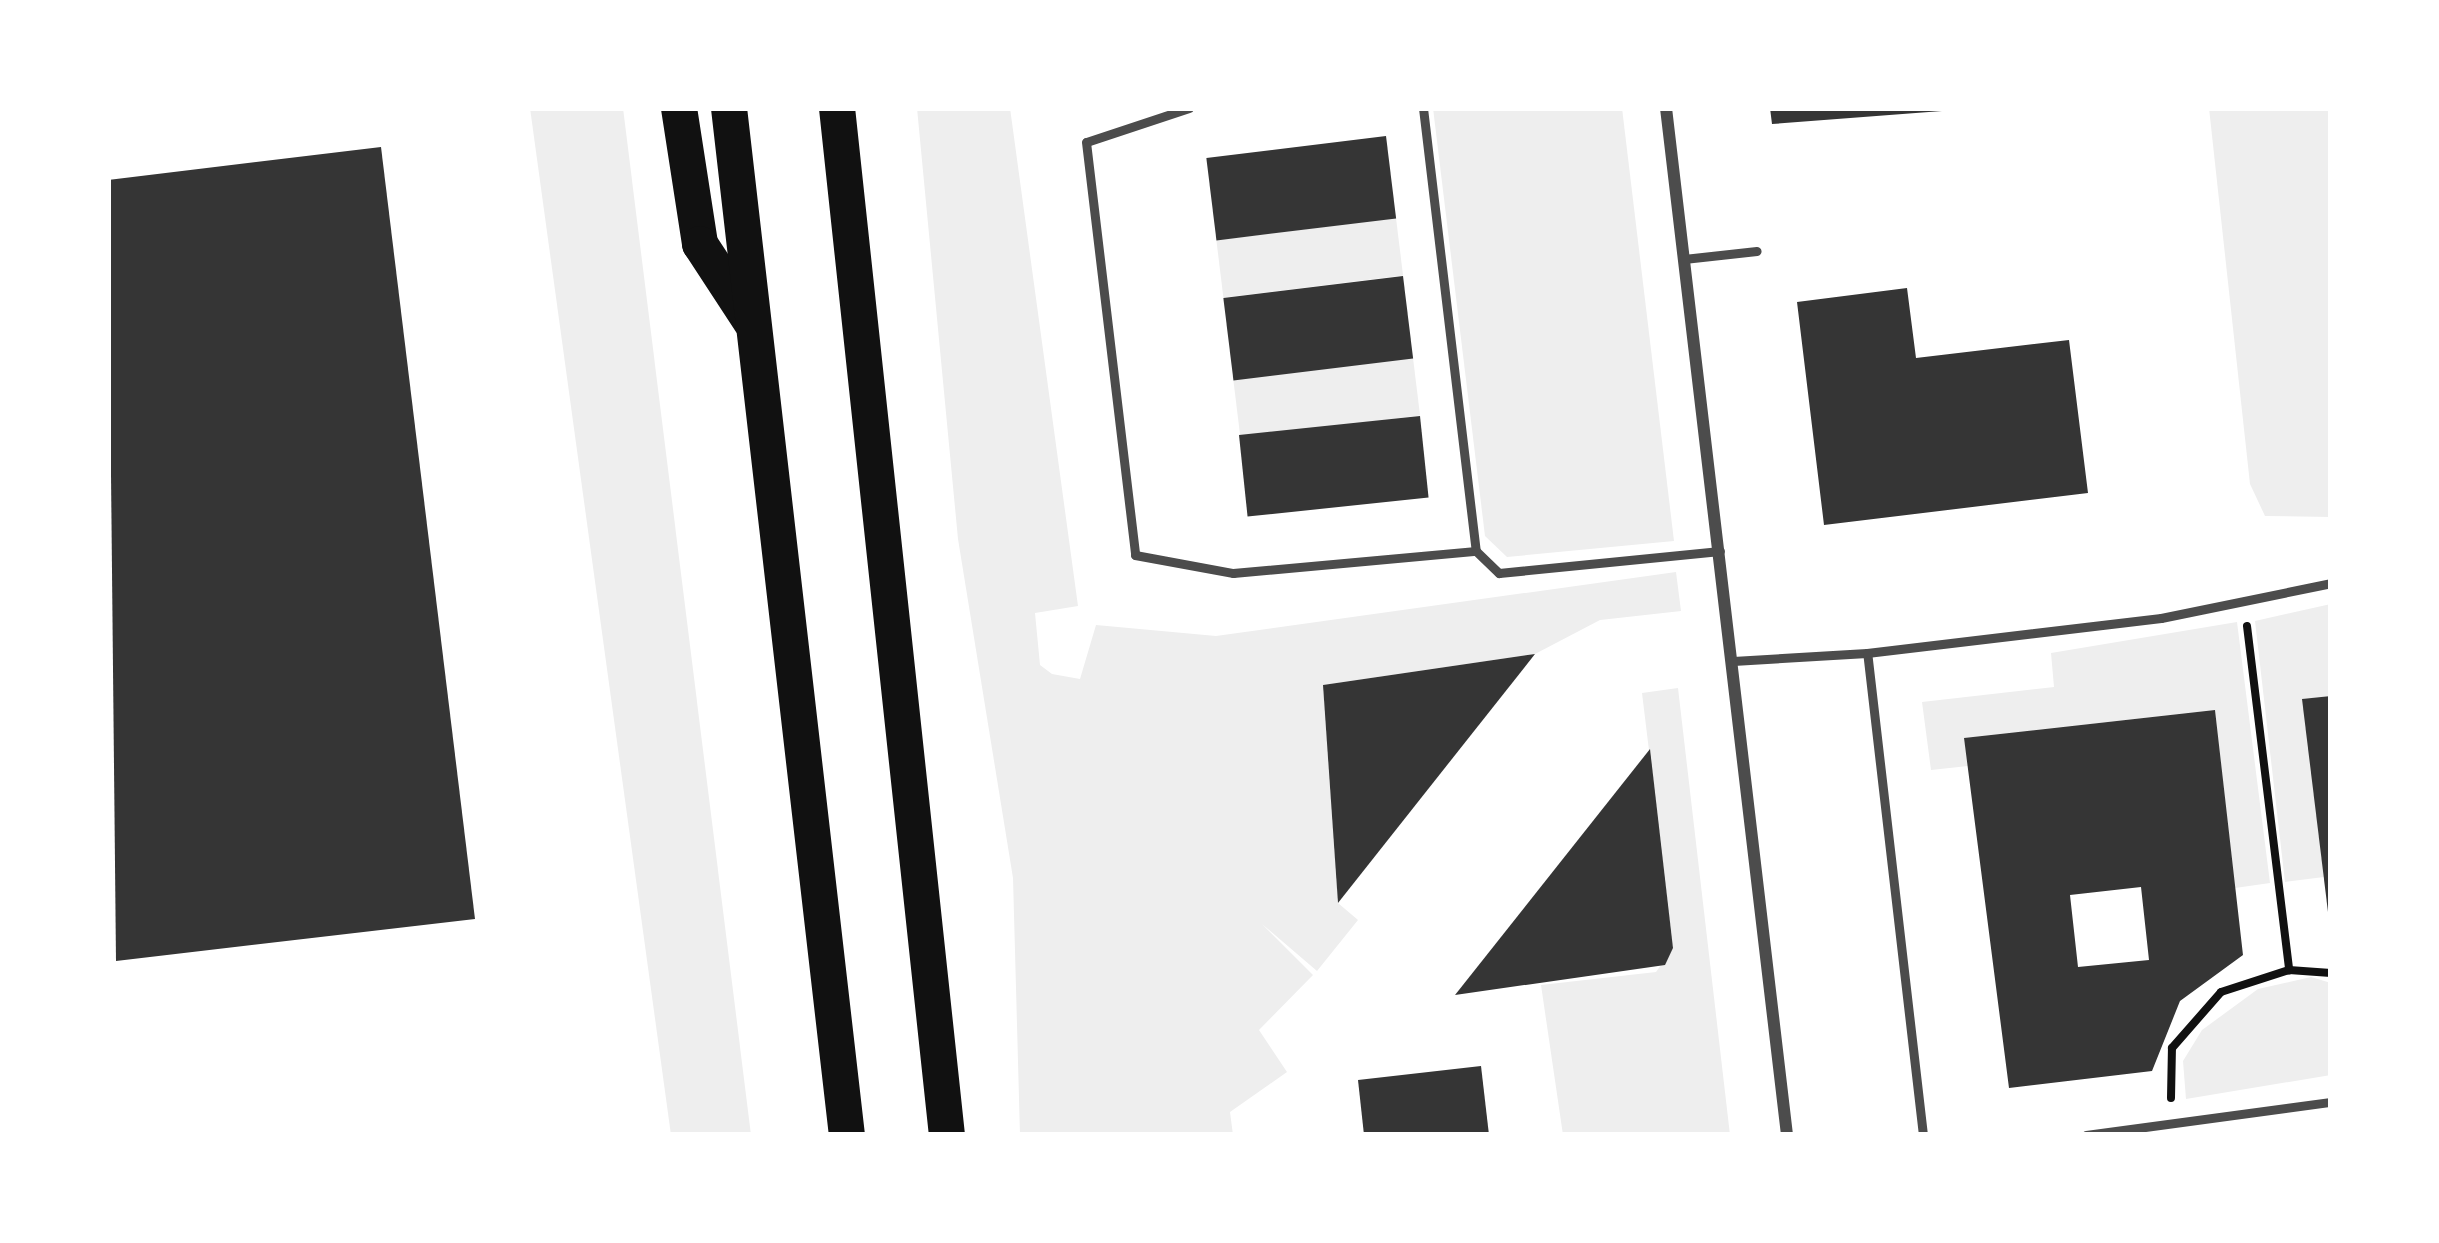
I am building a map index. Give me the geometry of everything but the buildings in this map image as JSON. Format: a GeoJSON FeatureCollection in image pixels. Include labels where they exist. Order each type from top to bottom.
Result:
{"type":"FeatureCollection","features":[{"type":"Feature","properties":{"kind":"highway"},"geometry":{"type":"LineString","coordinates":[[679,108],[700,244],[760,336]]}},
{"type":"Feature","properties":{"kind":"highway"},"geometry":{"type":"LineString","coordinates":[[729,108],[760,336],[847,1135]]}},
{"type":"Feature","properties":{"kind":"highway"},"geometry":{"type":"LineString","coordinates":[[837,108],[947,1135]]}},
{"type":"Feature","properties":{"kind":"street"},"geometry":{"type":"LineString","coordinates":[[1666,108],[1787,1135]]}},
{"type":"Feature","properties":{"kind":"lane"},"geometry":{"type":"LineString","coordinates":[[1189,108],[1086,142],[1135,555],[1233,573],[1476,551]]}},
{"type":"Feature","properties":{"kind":"lane"},"geometry":{"type":"LineString","coordinates":[[1423,108],[1476,551],[1499,573],[1720,550]]}},
{"type":"Feature","properties":{"kind":"lane"},"geometry":{"type":"LineString","coordinates":[[1684,259],[1757,251]]}},
{"type":"Feature","properties":{"kind":"lane"},"geometry":{"type":"LineString","coordinates":[[1733,661],[1867,653],[2331,583]]}},
{"type":"Feature","properties":{"kind":"lane"},"geometry":{"type":"LineString","coordinates":[[1867,653],[1923,1135]]}},
{"type":"Feature","properties":{"kind":"lane"},"geometry":{"type":"LineString","coordinates":[[2086,1135],[2331,1102]]}},
{"type":"Feature","properties":{"kind":"lane"},"geometry":{"type":"LineString","coordinates":[[2212,1118],[2214,1135]]}},
{"type":"Feature","properties":{"kind":"path"},"geometry":{"type":"LineString","coordinates":[[2244,599],[2289,970]]}},
{"type":"Feature","properties":{"kind":"path"},"geometry":{"type":"LineString","coordinates":[[2173,1125],[2172,1048],[2190,1022],[2222,992],[2289,970],[2331,973]]}},
{"type":"Feature","properties":{"kind":"shaded area"},"geometry":{"type":"Polygon","coordinates":[[[530,108],[623,108],[751,1135],[671,1135],[530,108]]]}},
{"type":"Feature","properties":{"kind":"shaded area"},"geometry":{"type":"Polygon","coordinates":[[[917,108],[1010,108],[1078,606],[1035,613],[1040,665],[1052,674],[1080,679],[1096,625],[1216,636],[1676,572],[1681,611],[1600,620],[1535,654],[1323,685],[1338,903],[1358,920],[1317,971],[1262,924],[1313,975],[1259,1030],[1287,1072],[1230,1112],[1233,1135],[1020,1135],[1013,878],[958,539],[917,108]]]}},
{"type":"Feature","properties":{"kind":"shaded area"},"geometry":{"type":"Polygon","coordinates":[[[1433,108],[1622,108],[1674,541],[1507,557],[1485,536],[1433,108]]]}},
{"type":"Feature","properties":{"kind":"shaded area"},"geometry":{"type":"Polygon","coordinates":[[[2209,108],[2331,108],[2331,517],[2265,516],[2250,484],[2209,108]]]}},
{"type":"Feature","properties":{"kind":"shaded area"},"geometry":{"type":"Polygon","coordinates":[[[1396,218],[1403,276],[1223,298],[1216,240],[1396,218]]]}},
{"type":"Feature","properties":{"kind":"shaded area"},"geometry":{"type":"Polygon","coordinates":[[[1413,358],[1420,416],[1240,438],[1233,380],[1413,358]]]}},
{"type":"Feature","properties":{"kind":"shaded area"},"geometry":{"type":"Polygon","coordinates":[[[2331,604],[2331,696],[2303,699],[2324,877],[2285,882],[2255,621],[2331,604]]]}},
{"type":"Feature","properties":{"kind":"shaded area"},"geometry":{"type":"Polygon","coordinates":[[[2237,622],[2270,883],[2235,888],[2215,710],[1964,738],[1968,766],[1931,770],[1922,702],[2054,687],[2051,653],[2237,622]]]}},
{"type":"Feature","properties":{"kind":"shaded area"},"geometry":{"type":"Polygon","coordinates":[[[1678,688],[1730,1135],[1563,1135],[1541,985],[1656,972],[1673,948],[1642,693],[1678,688]]]}},
{"type":"Feature","properties":{"kind":"shaded area"},"geometry":{"type":"Polygon","coordinates":[[[2311,977],[2331,983],[2331,1075],[2186,1099],[2183,1061],[2202,1030],[2258,989],[2311,977]]]}}]}
